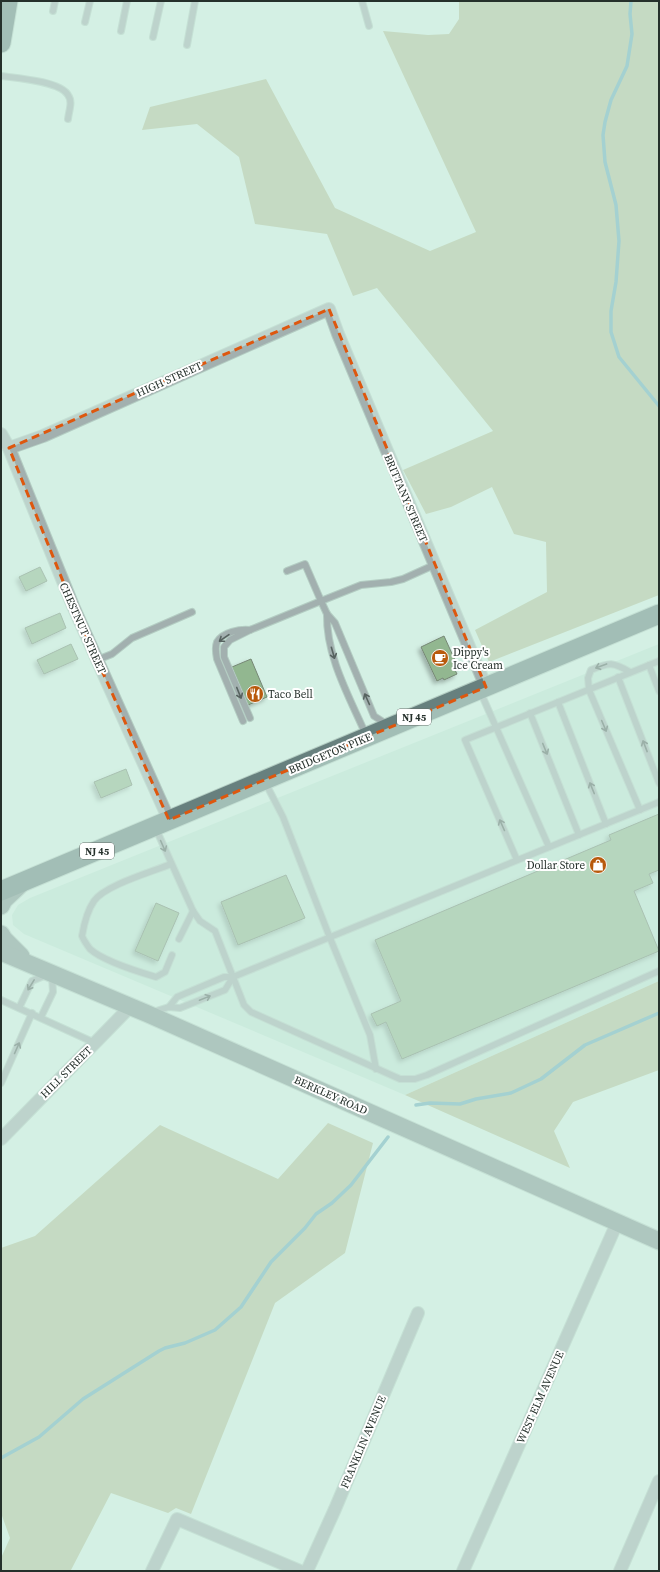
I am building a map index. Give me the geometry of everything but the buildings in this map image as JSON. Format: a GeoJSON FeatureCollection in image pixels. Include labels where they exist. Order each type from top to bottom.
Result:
{"type":"FeatureCollection","features":[{"type":"Feature","properties":{"kind":"main road"},"geometry":{"type":"LineString","coordinates":[[1,43],[8,1]]}},
{"type":"Feature","properties":{"kind":"main road","name":"BRIDGETON PIKE"},"geometry":{"type":"LineString","coordinates":[[1,891],[659,614]]}},
{"type":"Feature","properties":{"kind":"street","name":"HIGH STREET"},"geometry":{"type":"LineString","coordinates":[[9,448],[43,436],[329,308]]}},
{"type":"Feature","properties":{"kind":"street","name":"BRITTANY STREET"},"geometry":{"type":"LineString","coordinates":[[329,308],[338,334],[434,565],[483,689]]}},
{"type":"Feature","properties":{"kind":"street","name":"CHESTNUT STREET"},"geometry":{"type":"LineString","coordinates":[[1,434],[9,448],[73,606],[97,660],[162,824]]}},
{"type":"Feature","properties":{"kind":"street"},"geometry":{"type":"LineString","coordinates":[[1,906],[4,900],[25,881]]}},
{"type":"Feature","properties":{"kind":"street"},"geometry":{"type":"LineString","coordinates":[[1,934],[26,962]]}},
{"type":"Feature","properties":{"kind":"street","name":"BERKLEY ROAD"},"geometry":{"type":"LineString","coordinates":[[1,952],[131,1006],[659,1241]]}},
{"type":"Feature","properties":{"kind":"street","name":"HILL STREET"},"geometry":{"type":"LineString","coordinates":[[1,1139],[131,1006]]}},
{"type":"Feature","properties":{"kind":"street","name":"WEST ELM AVENUE"},"geometry":{"type":"LineString","coordinates":[[463,1571],[617,1223]]}},
{"type":"Feature","properties":{"kind":"street","name":"FRANKLIN AVENUE"},"geometry":{"type":"LineString","coordinates":[[307,1571],[335,1510],[418,1313]]}},
{"type":"Feature","properties":{"kind":"street"},"geometry":{"type":"LineString","coordinates":[[620,1571],[659,1481]]}},
{"type":"Feature","properties":{"kind":"street"},"geometry":{"type":"LineString","coordinates":[[152,1571],[177,1519],[300,1571]]}},
{"type":"Feature","properties":{"kind":"lane"},"geometry":{"type":"LineString","coordinates":[[53,11],[54,1]]}},
{"type":"Feature","properties":{"kind":"lane"},"geometry":{"type":"LineString","coordinates":[[85,22],[90,1]]}},
{"type":"Feature","properties":{"kind":"lane"},"geometry":{"type":"LineString","coordinates":[[121,31],[127,1]]}},
{"type":"Feature","properties":{"kind":"lane"},"geometry":{"type":"LineString","coordinates":[[153,37],[161,1]]}},
{"type":"Feature","properties":{"kind":"lane"},"geometry":{"type":"LineString","coordinates":[[188,45],[195,1]]}},
{"type":"Feature","properties":{"kind":"lane"},"geometry":{"type":"LineString","coordinates":[[362,1],[369,26]]}},
{"type":"Feature","properties":{"kind":"lane"},"geometry":{"type":"LineString","coordinates":[[1,76],[38,81],[58,87],[68,93],[71,103],[68,118]]}},
{"type":"Feature","properties":{"kind":"lane"},"geometry":{"type":"LineString","coordinates":[[287,572],[305,564],[326,614],[326,626],[338,669],[367,737]]}},
{"type":"Feature","properties":{"kind":"lane"},"geometry":{"type":"LineString","coordinates":[[250,718],[224,657],[224,647],[230,640],[250,630],[361,585],[397,580],[434,565]]}},
{"type":"Feature","properties":{"kind":"lane"},"geometry":{"type":"LineString","coordinates":[[97,660],[112,654],[132,638],[192,612]]}},
{"type":"Feature","properties":{"kind":"lane"},"geometry":{"type":"LineString","coordinates":[[326,614],[335,623],[374,716],[391,727]]}},
{"type":"Feature","properties":{"kind":"lane"},"geometry":{"type":"LineString","coordinates":[[243,721],[217,659],[216,651],[217,643],[223,636],[239,630],[250,630]]}},
{"type":"Feature","properties":{"kind":"lane"},"geometry":{"type":"LineString","coordinates":[[517,860],[465,740],[659,661]]}},
{"type":"Feature","properties":{"kind":"lane"},"geometry":{"type":"LineString","coordinates":[[630,672],[612,663],[605,664],[591,670],[589,673],[589,690],[640,810]]}},
{"type":"Feature","properties":{"kind":"lane"},"geometry":{"type":"LineString","coordinates":[[649,665],[659,691]]}},
{"type":"Feature","properties":{"kind":"lane"},"geometry":{"type":"LineString","coordinates":[[618,677],[659,783]]}},
{"type":"Feature","properties":{"kind":"lane"},"geometry":{"type":"LineString","coordinates":[[483,689],[496,727],[549,847]]}},
{"type":"Feature","properties":{"kind":"lane"},"geometry":{"type":"LineString","coordinates":[[558,702],[606,824]]}},
{"type":"Feature","properties":{"kind":"lane"},"geometry":{"type":"LineString","coordinates":[[530,713],[579,835]]}},
{"type":"Feature","properties":{"kind":"lane"},"geometry":{"type":"LineString","coordinates":[[264,780],[283,817],[370,1035],[376,1069]]}},
{"type":"Feature","properties":{"kind":"lane"},"geometry":{"type":"LineString","coordinates":[[148,1014],[169,1006],[177,997],[224,978],[233,977],[330,938],[659,802]]}},
{"type":"Feature","properties":{"kind":"lane"},"geometry":{"type":"LineString","coordinates":[[162,824],[171,864],[193,911],[200,920],[215,931],[244,1005],[251,1012],[400,1079],[415,1078],[427,1075],[659,971]]}},
{"type":"Feature","properties":{"kind":"lane"},"geometry":{"type":"LineString","coordinates":[[171,864],[116,885],[102,894],[94,901],[86,917],[82,936],[90,949],[99,955],[142,973],[156,977],[165,972],[172,955]]}},
{"type":"Feature","properties":{"kind":"lane"},"geometry":{"type":"LineString","coordinates":[[179,939],[193,911]]}},
{"type":"Feature","properties":{"kind":"lane"},"geometry":{"type":"LineString","coordinates":[[19,1008],[32,981],[51,972],[53,992],[41,1017]]}},
{"type":"Feature","properties":{"kind":"lane"},"geometry":{"type":"LineString","coordinates":[[169,1006],[180,1008],[225,990],[233,977]]}},
{"type":"Feature","properties":{"kind":"lane"},"geometry":{"type":"LineString","coordinates":[[1,1000],[95,1042]]}},
{"type":"Feature","properties":{"kind":"lane"},"geometry":{"type":"LineString","coordinates":[[1,1083],[32,1013]]}},
{"type":"Feature","properties":{"kind":"highlighted area"},"geometry":{"type":"Polygon","coordinates":[[[329,309],[486,687],[169,820],[73,606],[9,448],[329,309]]]}},
{"type":"Feature","properties":{"kind":"shaded area"},"geometry":{"type":"Polygon","coordinates":[[[459,1],[659,1],[659,595],[489,662],[475,630],[547,592],[546,542],[514,534],[492,487],[451,507],[426,514],[403,470],[493,431],[377,288],[353,296],[327,234],[255,224],[239,157],[197,124],[142,130],[150,107],[266,79],[335,208],[430,251],[476,232],[383,31],[428,35],[449,34],[459,19],[459,1]]]}},
{"type":"Feature","properties":{"kind":"shaded area"},"geometry":{"type":"Polygon","coordinates":[[[659,644],[659,981],[405,1095],[24,934],[13,925],[12,915],[18,905],[30,898],[659,644]]]}},
{"type":"Feature","properties":{"kind":"shaded area"},"geometry":{"type":"Polygon","coordinates":[[[659,981],[659,1070],[573,1102],[554,1131],[570,1168],[405,1095],[659,981]]]}},
{"type":"Feature","properties":{"kind":"shaded area"},"geometry":{"type":"Polygon","coordinates":[[[328,1123],[373,1143],[345,1253],[275,1303],[191,1514],[176,1508],[168,1513],[111,1493],[71,1570],[1,1571],[1,1558],[10,1538],[1,1513],[1,1248],[35,1236],[160,1125],[278,1179],[328,1123]]]}},
{"type":"Feature","properties":{"kind":"waterway"},"geometry":{"type":"LineString","coordinates":[[631,1],[630,14],[632,34],[627,66],[611,100],[603,135],[605,162],[616,205],[619,241],[616,282],[611,311],[611,332],[619,357],[659,406]]}},
{"type":"Feature","properties":{"kind":"waterway"},"geometry":{"type":"LineString","coordinates":[[416,1105],[430,1103],[460,1104],[476,1099],[511,1093],[541,1079],[585,1045],[659,1013]]}},
{"type":"Feature","properties":{"kind":"waterway"},"geometry":{"type":"LineString","coordinates":[[1,1458],[39,1437],[83,1399],[159,1351],[185,1343],[215,1330],[241,1307],[271,1262],[305,1228],[316,1214],[332,1203],[351,1185],[388,1137]]}},
{"type":"Feature","properties":{"kind":"place","name":"Dippy's Ice Cream"},"geometry":{"type":"Point","coordinates":[440,658]}},
{"type":"Feature","properties":{"kind":"place","name":"Taco Bell"},"geometry":{"type":"Point","coordinates":[255,694]}},
{"type":"Feature","properties":{"kind":"place","name":"Dollar Store"},"geometry":{"type":"Point","coordinates":[598,865]}}]}
